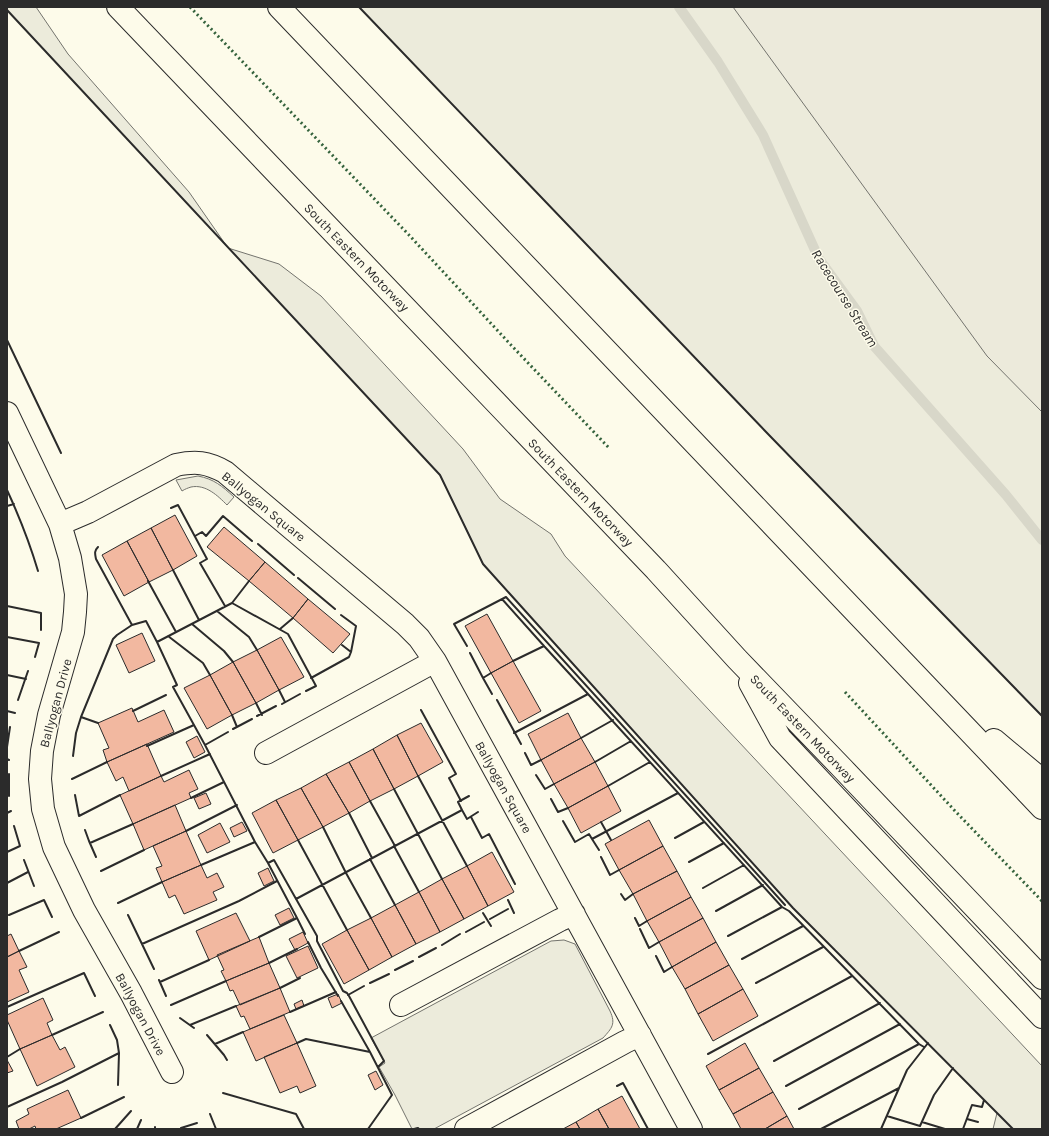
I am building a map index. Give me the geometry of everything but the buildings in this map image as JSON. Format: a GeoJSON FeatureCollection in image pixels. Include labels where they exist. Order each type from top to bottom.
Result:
{"type":"FeatureCollection","features":[{"type":"Feature","properties":{"kind":"main road","name":"South Eastern Motorway"},"geometry":{"type":"LineString","coordinates":[[118,7],[645,558],[737,659],[1042,978]]}},
{"type":"Feature","properties":{"kind":"main road"},"geometry":{"type":"LineString","coordinates":[[279,7],[1042,808]]}},
{"type":"Feature","properties":{"kind":"main road","name":"Ballyogan Drive"},"geometry":{"type":"LineString","coordinates":[[7,413],[60,524],[70,558],[76,594],[73,632],[50,715],[42,751],[40,779],[43,809],[54,847],[84,910],[131,993],[172,1072]]}},
{"type":"Feature","properties":{"kind":"main road","name":"Ballyogan Square"},"geometry":{"type":"LineString","coordinates":[[60,524],[88,512],[176,465],[202,463],[213,466],[225,472],[405,624],[419,638],[434,662],[691,1129]]}},
{"type":"Feature","properties":{"kind":"main road"},"geometry":{"type":"LineString","coordinates":[[737,659],[780,738],[1042,1017]]}},
{"type":"Feature","properties":{"kind":"main road"},"geometry":{"type":"LineString","coordinates":[[266,753],[434,662]]}},
{"type":"Feature","properties":{"kind":"main road"},"geometry":{"type":"LineString","coordinates":[[913,671],[1042,780]]}},
{"type":"Feature","properties":{"kind":"main road"},"geometry":{"type":"LineString","coordinates":[[401,1005],[560,920],[574,914]]}},
{"type":"Feature","properties":{"kind":"main road"},"geometry":{"type":"LineString","coordinates":[[466,1129],[618,1045],[640,1035]]}},
{"type":"Feature","properties":{"kind":"shaded area"},"geometry":{"type":"Polygon","coordinates":[[[7,7],[36,7],[68,54],[189,192],[226,245],[7,10],[7,7]]]}},
{"type":"Feature","properties":{"kind":"shaded area"},"geometry":{"type":"Polygon","coordinates":[[[359,7],[1042,7],[1042,716],[769,435],[359,7]]]}},
{"type":"Feature","properties":{"kind":"shaded area"},"geometry":{"type":"Polygon","coordinates":[[[733,7],[1042,7],[1042,412],[987,356],[733,7]]]}},
{"type":"Feature","properties":{"kind":"shaded area"},"geometry":{"type":"Polygon","coordinates":[[[229,248],[279,264],[321,296],[463,449],[500,499],[551,534],[565,556],[1042,1066],[1042,1129],[993,1129],[997,1113],[793,908],[483,564],[440,475],[229,248]]]}},
{"type":"Feature","properties":{"kind":"shaded area"},"geometry":{"type":"Polygon","coordinates":[[[198,476],[209,479],[218,484],[234,497],[227,505],[220,498],[202,487],[191,487],[182,491],[176,480],[198,476]]]}},
{"type":"Feature","properties":{"kind":"shaded area"},"geometry":{"type":"Polygon","coordinates":[[[564,940],[575,944],[612,1015],[613,1023],[609,1031],[603,1038],[434,1129],[412,1129],[379,1067],[385,1063],[371,1038],[551,941],[564,940]]]}},
{"type":"Feature","properties":{"kind":"waterway","name":"Racecourse Stream"},"geometry":{"type":"LineString","coordinates":[[679,7],[718,62],[763,135],[819,259],[857,311],[874,346],[1006,495],[1042,540]]}},
{"type":"Feature","properties":{"kind":"hedge"},"geometry":{"type":"LineString","coordinates":[[190,7],[409,235],[610,449]]}},
{"type":"Feature","properties":{"kind":"hedge"},"geometry":{"type":"LineString","coordinates":[[845,692],[956,812],[1042,901]]}},
{"type":"Feature","properties":{"kind":"wall"},"geometry":{"type":"LineString","coordinates":[[359,7],[769,435],[1042,716]]}},
{"type":"Feature","properties":{"kind":"wall"},"geometry":{"type":"LineString","coordinates":[[7,10],[440,475],[483,564],[793,908],[1013,1129]]}},
{"type":"Feature","properties":{"kind":"wall"},"geometry":{"type":"LineString","coordinates":[[7,340],[61,453]]}},
{"type":"Feature","properties":{"kind":"wall"},"geometry":{"type":"LineString","coordinates":[[7,490],[24,530],[38,571]]}},
{"type":"Feature","properties":{"kind":"wall"},"geometry":{"type":"LineString","coordinates":[[7,506],[14,504]]}},
{"type":"Feature","properties":{"kind":"wall"},"geometry":{"type":"LineString","coordinates":[[171,508],[178,505],[207,559],[200,563],[225,606]]}},
{"type":"Feature","properties":{"kind":"wall"},"geometry":{"type":"LineString","coordinates":[[195,536],[202,532],[206,536],[223,516],[252,541]]}},
{"type":"Feature","properties":{"kind":"wall"},"geometry":{"type":"LineString","coordinates":[[258,544],[294,575]]}},
{"type":"Feature","properties":{"kind":"wall"},"geometry":{"type":"LineString","coordinates":[[98,547],[95,551],[96,559],[132,625],[146,621],[177,685],[173,687],[305,934]]}},
{"type":"Feature","properties":{"kind":"wall"},"geometry":{"type":"LineString","coordinates":[[173,570],[199,620]]}},
{"type":"Feature","properties":{"kind":"wall"},"geometry":{"type":"LineString","coordinates":[[298,578],[335,609]]}},
{"type":"Feature","properties":{"kind":"wall"},"geometry":{"type":"LineString","coordinates":[[148,581],[176,632]]}},
{"type":"Feature","properties":{"kind":"wall"},"geometry":{"type":"LineString","coordinates":[[232,603],[249,581]]}},
{"type":"Feature","properties":{"kind":"wall"},"geometry":{"type":"LineString","coordinates":[[467,646],[454,624],[506,597],[785,905]]}},
{"type":"Feature","properties":{"kind":"wall"},"geometry":{"type":"LineString","coordinates":[[502,599],[544,646],[513,661]]}},
{"type":"Feature","properties":{"kind":"wall"},"geometry":{"type":"LineString","coordinates":[[157,642],[232,603],[288,634],[316,686],[306,691]]}},
{"type":"Feature","properties":{"kind":"wall"},"geometry":{"type":"LineString","coordinates":[[7,606],[41,613],[41,630]]}},
{"type":"Feature","properties":{"kind":"wall"},"geometry":{"type":"LineString","coordinates":[[217,611],[249,637],[257,650]]}},
{"type":"Feature","properties":{"kind":"wall"},"geometry":{"type":"LineString","coordinates":[[341,615],[356,626],[351,652]]}},
{"type":"Feature","properties":{"kind":"wall"},"geometry":{"type":"LineString","coordinates":[[280,629],[293,618]]}},
{"type":"Feature","properties":{"kind":"wall"},"geometry":{"type":"LineString","coordinates":[[192,624],[224,651],[233,662]]}},
{"type":"Feature","properties":{"kind":"wall"},"geometry":{"type":"LineString","coordinates":[[81,717],[113,639],[132,625]]}},
{"type":"Feature","properties":{"kind":"wall"},"geometry":{"type":"LineString","coordinates":[[168,636],[203,663],[210,675]]}},
{"type":"Feature","properties":{"kind":"wall"},"geometry":{"type":"LineString","coordinates":[[7,637],[39,643],[35,657]]}},
{"type":"Feature","properties":{"kind":"wall"},"geometry":{"type":"LineString","coordinates":[[311,678],[349,657],[351,652],[342,645]]}},
{"type":"Feature","properties":{"kind":"wall"},"geometry":{"type":"LineString","coordinates":[[514,733],[588,694],[544,646]]}},
{"type":"Feature","properties":{"kind":"wall"},"geometry":{"type":"LineString","coordinates":[[470,653],[483,678],[491,673]]}},
{"type":"Feature","properties":{"kind":"wall"},"geometry":{"type":"LineString","coordinates":[[18,700],[28,671]]}},
{"type":"Feature","properties":{"kind":"wall"},"geometry":{"type":"LineString","coordinates":[[7,675],[26,679]]}},
{"type":"Feature","properties":{"kind":"wall"},"geometry":{"type":"LineString","coordinates":[[483,678],[492,694]]}},
{"type":"Feature","properties":{"kind":"wall"},"geometry":{"type":"LineString","coordinates":[[279,690],[285,702]]}},
{"type":"Feature","properties":{"kind":"wall"},"geometry":{"type":"LineString","coordinates":[[282,704],[300,694]]}},
{"type":"Feature","properties":{"kind":"wall"},"geometry":{"type":"LineString","coordinates":[[588,694],[782,907],[789,911],[919,1044],[924,1047]]}},
{"type":"Feature","properties":{"kind":"wall"},"geometry":{"type":"LineString","coordinates":[[133,711],[166,695]]}},
{"type":"Feature","properties":{"kind":"wall"},"geometry":{"type":"LineString","coordinates":[[497,700],[521,744]]}},
{"type":"Feature","properties":{"kind":"wall"},"geometry":{"type":"LineString","coordinates":[[256,703],[262,715]]}},
{"type":"Feature","properties":{"kind":"wall"},"geometry":{"type":"LineString","coordinates":[[257,716],[276,706]]}},
{"type":"Feature","properties":{"kind":"wall"},"geometry":{"type":"LineString","coordinates":[[421,710],[456,774],[449,778],[461,801]]}},
{"type":"Feature","properties":{"kind":"wall"},"geometry":{"type":"LineString","coordinates":[[7,711],[15,713]]}},
{"type":"Feature","properties":{"kind":"wall"},"geometry":{"type":"LineString","coordinates":[[232,715],[237,727]]}},
{"type":"Feature","properties":{"kind":"wall"},"geometry":{"type":"LineString","coordinates":[[73,756],[76,733],[81,717],[98,723]]}},
{"type":"Feature","properties":{"kind":"wall"},"geometry":{"type":"LineString","coordinates":[[233,729],[252,719]]}},
{"type":"Feature","properties":{"kind":"wall"},"geometry":{"type":"LineString","coordinates":[[581,738],[613,720]]}},
{"type":"Feature","properties":{"kind":"wall"},"geometry":{"type":"LineString","coordinates":[[147,746],[194,725]]}},
{"type":"Feature","properties":{"kind":"wall"},"geometry":{"type":"LineString","coordinates":[[7,747],[10,727]]}},
{"type":"Feature","properties":{"kind":"wall"},"geometry":{"type":"LineString","coordinates":[[205,745],[228,732]]}},
{"type":"Feature","properties":{"kind":"wall"},"geometry":{"type":"LineString","coordinates":[[595,762],[631,741]]}},
{"type":"Feature","properties":{"kind":"wall"},"geometry":{"type":"LineString","coordinates":[[525,753],[531,765],[541,760]]}},
{"type":"Feature","properties":{"kind":"wall"},"geometry":{"type":"LineString","coordinates":[[161,776],[210,754]]}},
{"type":"Feature","properties":{"kind":"wall"},"geometry":{"type":"LineString","coordinates":[[72,779],[107,762]]}},
{"type":"Feature","properties":{"kind":"wall"},"geometry":{"type":"LineString","coordinates":[[608,786],[650,762]]}},
{"type":"Feature","properties":{"kind":"wall"},"geometry":{"type":"LineString","coordinates":[[9,774],[9,796]]}},
{"type":"Feature","properties":{"kind":"wall"},"geometry":{"type":"LineString","coordinates":[[536,775],[545,789],[554,784]]}},
{"type":"Feature","properties":{"kind":"wall"},"geometry":{"type":"LineString","coordinates":[[418,776],[467,866]]}},
{"type":"Feature","properties":{"kind":"wall"},"geometry":{"type":"LineString","coordinates":[[191,798],[224,782]]}},
{"type":"Feature","properties":{"kind":"wall"},"geometry":{"type":"LineString","coordinates":[[394,789],[442,879]]}},
{"type":"Feature","properties":{"kind":"wall"},"geometry":{"type":"LineString","coordinates":[[599,850],[592,839],[678,793]]}},
{"type":"Feature","properties":{"kind":"wall"},"geometry":{"type":"LineString","coordinates":[[75,795],[79,816],[120,795]]}},
{"type":"Feature","properties":{"kind":"wall"},"geometry":{"type":"LineString","coordinates":[[462,810],[458,802],[469,796]]}},
{"type":"Feature","properties":{"kind":"wall"},"geometry":{"type":"LineString","coordinates":[[551,799],[558,812],[568,808]]}},
{"type":"Feature","properties":{"kind":"wall"},"geometry":{"type":"LineString","coordinates":[[370,801],[395,846]]}},
{"type":"Feature","properties":{"kind":"wall"},"geometry":{"type":"LineString","coordinates":[[186,831],[237,805]]}},
{"type":"Feature","properties":{"kind":"wall"},"geometry":{"type":"LineString","coordinates":[[296,899],[462,810],[467,819],[478,812]]}},
{"type":"Feature","properties":{"kind":"wall"},"geometry":{"type":"LineString","coordinates":[[7,813],[11,811]]}},
{"type":"Feature","properties":{"kind":"wall"},"geometry":{"type":"LineString","coordinates":[[349,813],[372,858]]}},
{"type":"Feature","properties":{"kind":"wall"},"geometry":{"type":"LineString","coordinates":[[471,817],[482,838],[489,834],[515,884]]}},
{"type":"Feature","properties":{"kind":"wall"},"geometry":{"type":"LineString","coordinates":[[563,821],[575,842],[589,834],[592,839]]}},
{"type":"Feature","properties":{"kind":"wall"},"geometry":{"type":"LineString","coordinates":[[601,822],[611,840]]}},
{"type":"Feature","properties":{"kind":"wall"},"geometry":{"type":"LineString","coordinates":[[675,838],[704,822]]}},
{"type":"Feature","properties":{"kind":"wall"},"geometry":{"type":"LineString","coordinates":[[90,843],[133,824]]}},
{"type":"Feature","properties":{"kind":"wall"},"geometry":{"type":"LineString","coordinates":[[7,852],[20,846],[14,826]]}},
{"type":"Feature","properties":{"kind":"wall"},"geometry":{"type":"LineString","coordinates":[[323,827],[371,918]]}},
{"type":"Feature","properties":{"kind":"wall"},"geometry":{"type":"LineString","coordinates":[[85,830],[96,857]]}},
{"type":"Feature","properties":{"kind":"wall"},"geometry":{"type":"LineString","coordinates":[[298,840],[347,930]]}},
{"type":"Feature","properties":{"kind":"wall"},"geometry":{"type":"LineString","coordinates":[[201,865],[255,842]]}},
{"type":"Feature","properties":{"kind":"wall"},"geometry":{"type":"LineString","coordinates":[[689,862],[724,843]]}},
{"type":"Feature","properties":{"kind":"wall"},"geometry":{"type":"LineString","coordinates":[[394,846],[419,892]]}},
{"type":"Feature","properties":{"kind":"wall"},"geometry":{"type":"LineString","coordinates":[[101,871],[144,850]]}},
{"type":"Feature","properties":{"kind":"wall"},"geometry":{"type":"LineString","coordinates":[[601,857],[610,875],[619,870]]}},
{"type":"Feature","properties":{"kind":"wall"},"geometry":{"type":"LineString","coordinates":[[370,859],[395,905]]}},
{"type":"Feature","properties":{"kind":"wall"},"geometry":{"type":"LineString","coordinates":[[24,860],[34,886]]}},
{"type":"Feature","properties":{"kind":"wall"},"geometry":{"type":"LineString","coordinates":[[268,863],[274,860],[317,936],[317,941],[343,991],[349,996],[384,1061],[378,1067]]}},
{"type":"Feature","properties":{"kind":"wall"},"geometry":{"type":"LineString","coordinates":[[703,888],[744,865]]}},
{"type":"Feature","properties":{"kind":"wall"},"geometry":{"type":"LineString","coordinates":[[7,883],[28,872]]}},
{"type":"Feature","properties":{"kind":"wall"},"geometry":{"type":"LineString","coordinates":[[142,944],[239,901],[277,881]]}},
{"type":"Feature","properties":{"kind":"wall"},"geometry":{"type":"LineString","coordinates":[[118,903],[162,882]]}},
{"type":"Feature","properties":{"kind":"wall"},"geometry":{"type":"LineString","coordinates":[[716,911],[763,885]]}},
{"type":"Feature","properties":{"kind":"wall"},"geometry":{"type":"LineString","coordinates":[[621,894],[625,900],[633,894]]}},
{"type":"Feature","properties":{"kind":"wall"},"geometry":{"type":"LineString","coordinates":[[9,915],[44,900],[52,917]]}},
{"type":"Feature","properties":{"kind":"wall"},"geometry":{"type":"LineString","coordinates":[[508,900],[514,913]]}},
{"type":"Feature","properties":{"kind":"wall"},"geometry":{"type":"LineString","coordinates":[[728,936],[782,907]]}},
{"type":"Feature","properties":{"kind":"wall"},"geometry":{"type":"LineString","coordinates":[[490,919],[508,909]]}},
{"type":"Feature","properties":{"kind":"wall"},"geometry":{"type":"LineString","coordinates":[[483,913],[491,926]]}},
{"type":"Feature","properties":{"kind":"wall"},"geometry":{"type":"LineString","coordinates":[[128,915],[154,969]]}},
{"type":"Feature","properties":{"kind":"wall"},"geometry":{"type":"LineString","coordinates":[[259,937],[297,918]]}},
{"type":"Feature","properties":{"kind":"wall"},"geometry":{"type":"LineString","coordinates":[[635,918],[639,926],[647,921]]}},
{"type":"Feature","properties":{"kind":"wall"},"geometry":{"type":"LineString","coordinates":[[466,932],[484,922]]}},
{"type":"Feature","properties":{"kind":"wall"},"geometry":{"type":"LineString","coordinates":[[742,959],[803,926]]}},
{"type":"Feature","properties":{"kind":"wall"},"geometry":{"type":"LineString","coordinates":[[640,929],[649,948],[659,942]]}},
{"type":"Feature","properties":{"kind":"wall"},"geometry":{"type":"LineString","coordinates":[[19,951],[59,932]]}},
{"type":"Feature","properties":{"kind":"wall"},"geometry":{"type":"LineString","coordinates":[[442,945],[460,934]]}},
{"type":"Feature","properties":{"kind":"wall"},"geometry":{"type":"LineString","coordinates":[[308,942],[321,968],[338,996]]}},
{"type":"Feature","properties":{"kind":"wall"},"geometry":{"type":"LineString","coordinates":[[756,983],[823,947]]}},
{"type":"Feature","properties":{"kind":"wall"},"geometry":{"type":"LineString","coordinates":[[419,957],[436,948]]}},
{"type":"Feature","properties":{"kind":"wall"},"geometry":{"type":"LineString","coordinates":[[269,963],[297,949]]}},
{"type":"Feature","properties":{"kind":"wall"},"geometry":{"type":"LineString","coordinates":[[656,956],[664,972],[672,967]]}},
{"type":"Feature","properties":{"kind":"wall"},"geometry":{"type":"LineString","coordinates":[[160,982],[209,960]]}},
{"type":"Feature","properties":{"kind":"wall"},"geometry":{"type":"LineString","coordinates":[[395,970],[413,961]]}},
{"type":"Feature","properties":{"kind":"wall"},"geometry":{"type":"LineString","coordinates":[[7,1007],[84,973],[95,996]]}},
{"type":"Feature","properties":{"kind":"wall"},"geometry":{"type":"LineString","coordinates":[[370,983],[389,974]]}},
{"type":"Feature","properties":{"kind":"wall"},"geometry":{"type":"LineString","coordinates":[[708,1054],[852,976]]}},
{"type":"Feature","properties":{"kind":"wall"},"geometry":{"type":"LineString","coordinates":[[280,988],[300,978]]}},
{"type":"Feature","properties":{"kind":"wall"},"geometry":{"type":"LineString","coordinates":[[159,980],[166,996]]}},
{"type":"Feature","properties":{"kind":"wall"},"geometry":{"type":"LineString","coordinates":[[171,1005],[226,981]]}},
{"type":"Feature","properties":{"kind":"wall"},"geometry":{"type":"LineString","coordinates":[[348,995],[364,986]]}},
{"type":"Feature","properties":{"kind":"wall"},"geometry":{"type":"LineString","coordinates":[[290,1012],[336,992]]}},
{"type":"Feature","properties":{"kind":"wall"},"geometry":{"type":"LineString","coordinates":[[341,1001],[392,1095],[368,1129]]}},
{"type":"Feature","properties":{"kind":"wall"},"geometry":{"type":"LineString","coordinates":[[774,1061],[880,1003]]}},
{"type":"Feature","properties":{"kind":"wall"},"geometry":{"type":"LineString","coordinates":[[190,1025],[236,1006]]}},
{"type":"Feature","properties":{"kind":"wall"},"geometry":{"type":"LineString","coordinates":[[52,1035],[103,1012]]}},
{"type":"Feature","properties":{"kind":"wall"},"geometry":{"type":"LineString","coordinates":[[180,1018],[194,1028]]}},
{"type":"Feature","properties":{"kind":"wall"},"geometry":{"type":"LineString","coordinates":[[786,1086],[900,1024]]}},
{"type":"Feature","properties":{"kind":"wall"},"geometry":{"type":"LineString","coordinates":[[110,1025],[117,1040],[119,1053],[118,1085]]}},
{"type":"Feature","properties":{"kind":"wall"},"geometry":{"type":"LineString","coordinates":[[215,1044],[243,1032]]}},
{"type":"Feature","properties":{"kind":"wall"},"geometry":{"type":"LineString","coordinates":[[207,1035],[227,1060]]}},
{"type":"Feature","properties":{"kind":"wall"},"geometry":{"type":"LineString","coordinates":[[297,1043],[306,1039],[370,1052]]}},
{"type":"Feature","properties":{"kind":"wall"},"geometry":{"type":"LineString","coordinates":[[881,1129],[907,1070],[928,1043]]}},
{"type":"Feature","properties":{"kind":"wall"},"geometry":{"type":"LineString","coordinates":[[799,1109],[919,1044]]}},
{"type":"Feature","properties":{"kind":"wall"},"geometry":{"type":"LineString","coordinates":[[7,1057],[20,1049]]}},
{"type":"Feature","properties":{"kind":"wall"},"geometry":{"type":"LineString","coordinates":[[7,1107],[62,1082],[119,1053]]}},
{"type":"Feature","properties":{"kind":"wall"},"geometry":{"type":"LineString","coordinates":[[887,1116],[920,1126],[934,1095],[953,1068]]}},
{"type":"Feature","properties":{"kind":"wall"},"geometry":{"type":"LineString","coordinates":[[617,1086],[623,1083],[648,1129]]}},
{"type":"Feature","properties":{"kind":"wall"},"geometry":{"type":"LineString","coordinates":[[821,1129],[899,1088]]}},
{"type":"Feature","properties":{"kind":"wall"},"geometry":{"type":"LineString","coordinates":[[223,1093],[296,1114],[304,1129]]}},
{"type":"Feature","properties":{"kind":"wall"},"geometry":{"type":"LineString","coordinates":[[81,1118],[124,1097]]}},
{"type":"Feature","properties":{"kind":"wall"},"geometry":{"type":"LineString","coordinates":[[963,1129],[972,1105],[982,1107],[984,1100]]}},
{"type":"Feature","properties":{"kind":"wall"},"geometry":{"type":"LineString","coordinates":[[115,1129],[131,1111]]}},
{"type":"Feature","properties":{"kind":"wall"},"geometry":{"type":"LineString","coordinates":[[210,1114],[216,1129]]}},
{"type":"Feature","properties":{"kind":"wall"},"geometry":{"type":"LineString","coordinates":[[967,1119],[978,1122]]}},
{"type":"Feature","properties":{"kind":"wall"},"geometry":{"type":"LineString","coordinates":[[137,1129],[141,1120]]}},
{"type":"Feature","properties":{"kind":"wall"},"geometry":{"type":"LineString","coordinates":[[922,1122],[945,1129]]}},
{"type":"Feature","properties":{"kind":"wall"},"geometry":{"type":"LineString","coordinates":[[181,1128],[197,1123]]}},
{"type":"Feature","properties":{"kind":"wall"},"geometry":{"type":"LineString","coordinates":[[414,1129],[419,1129]]}}]}
